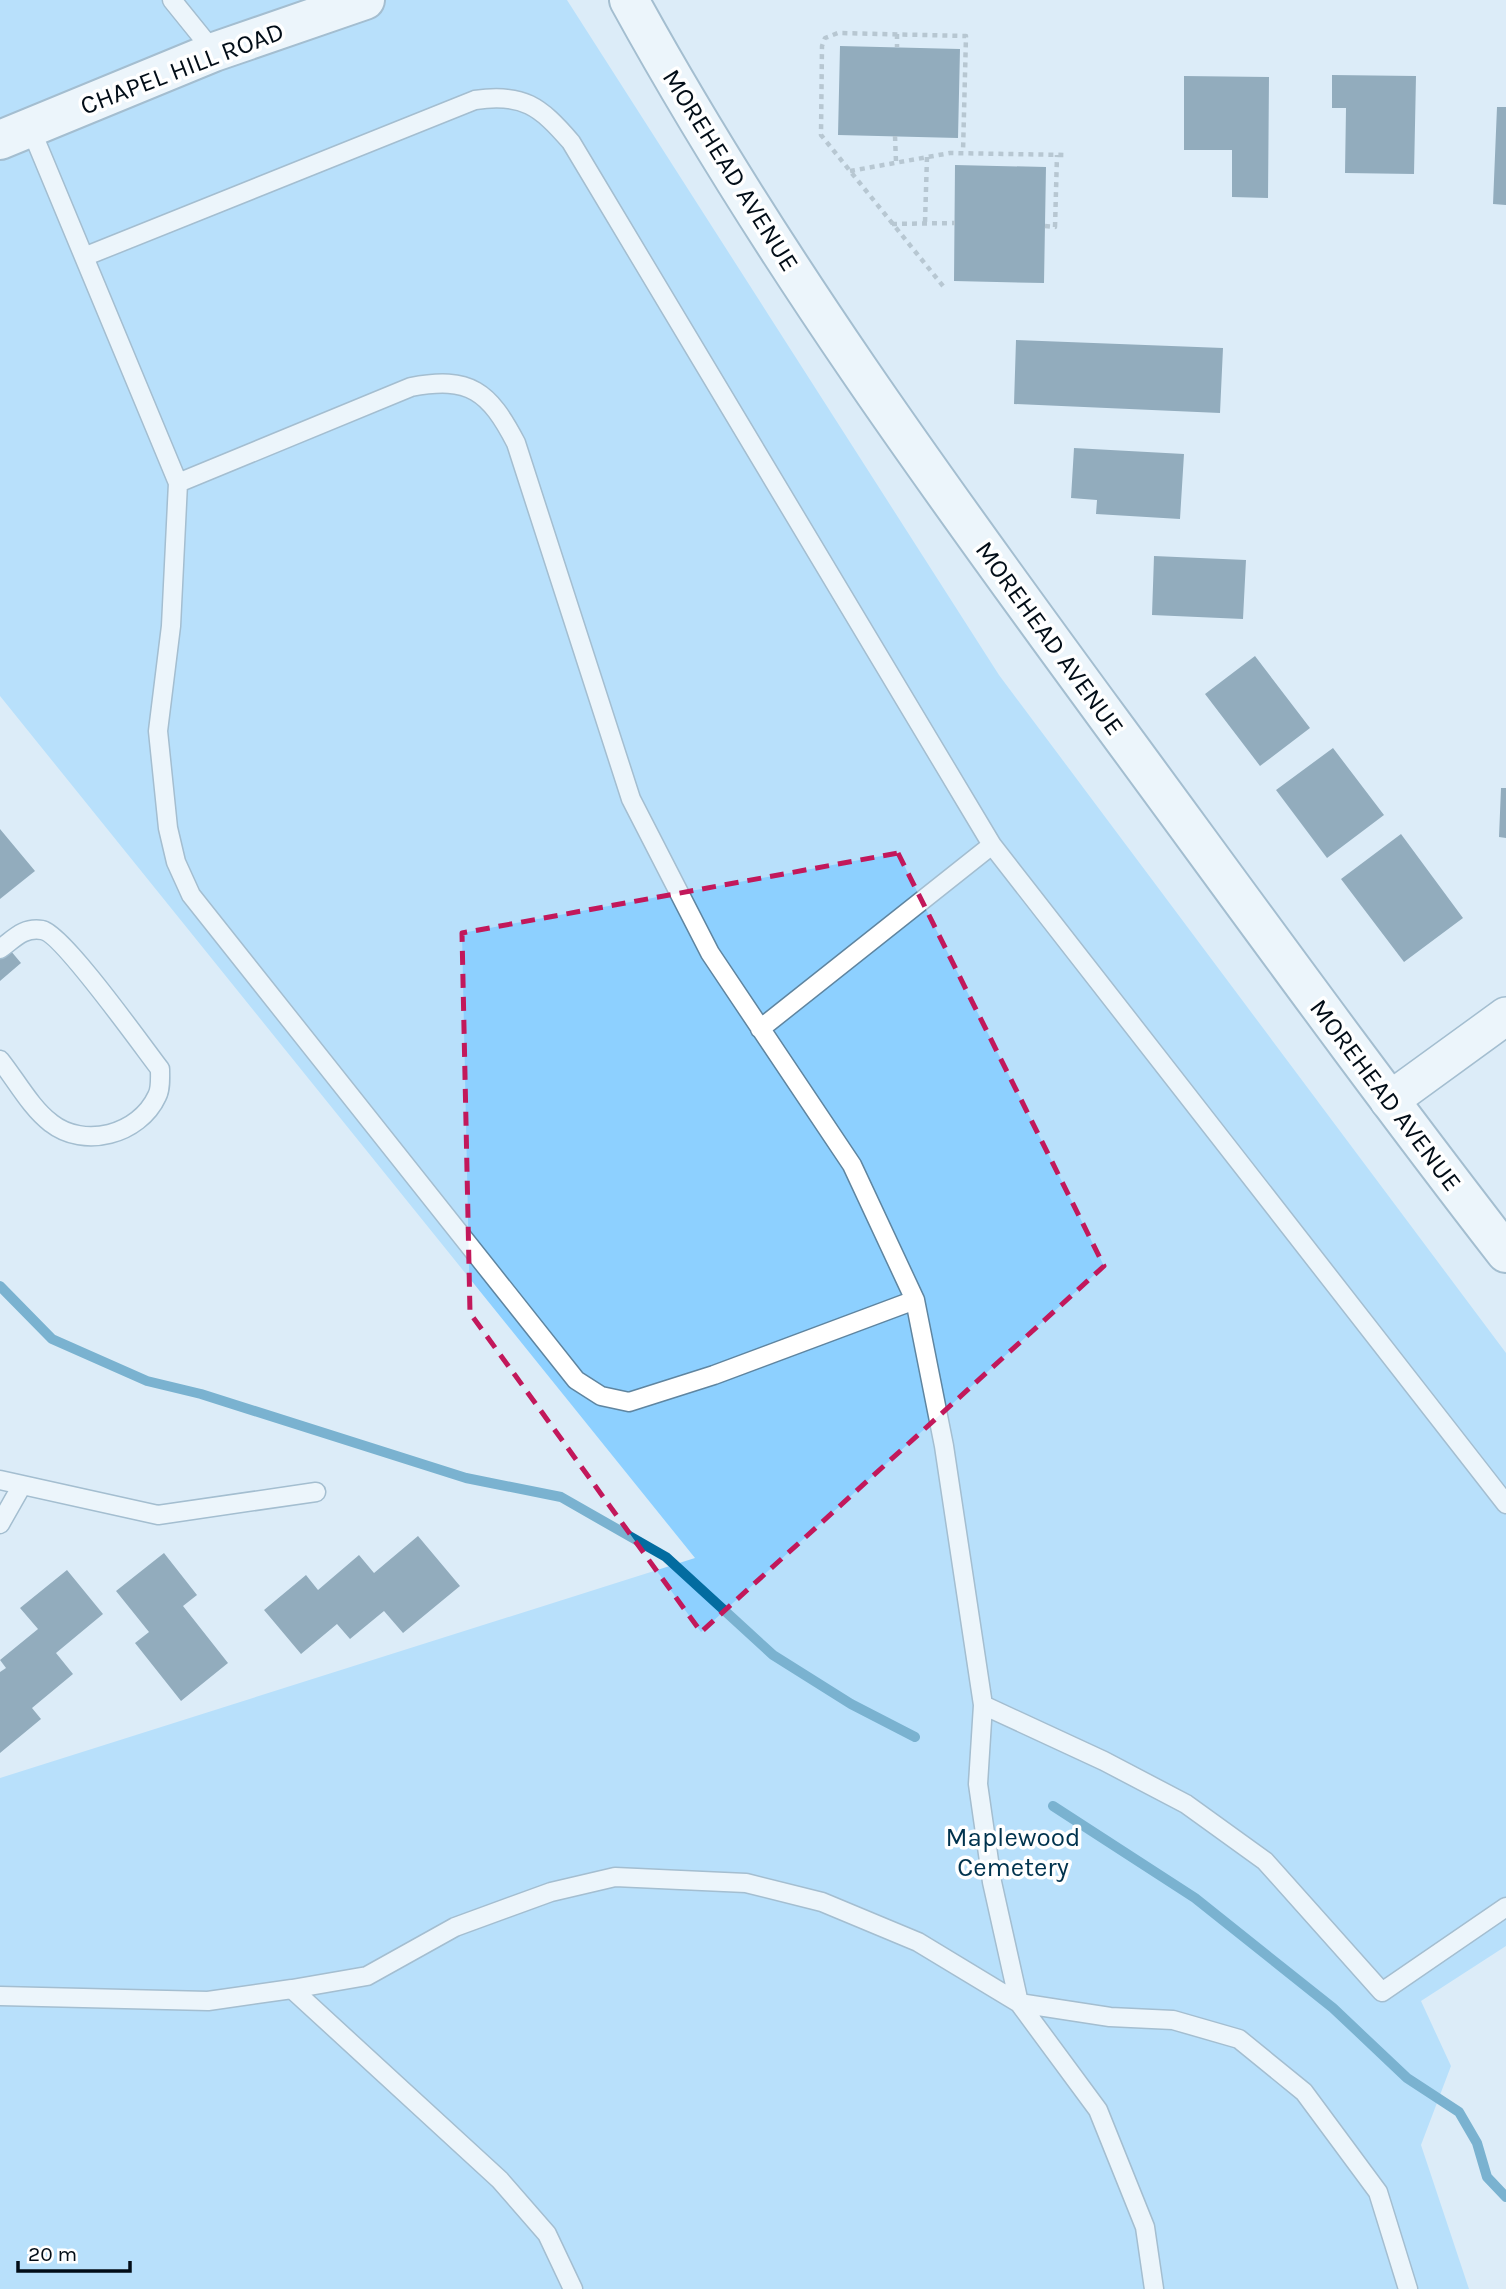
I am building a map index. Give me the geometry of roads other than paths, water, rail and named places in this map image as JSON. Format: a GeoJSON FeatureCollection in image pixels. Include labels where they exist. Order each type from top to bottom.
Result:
{"type":"FeatureCollection","features":[{"type":"Feature","properties":{"kind":"street","name":"CHAPEL HILL ROAD"},"geometry":{"type":"LineString","coordinates":[[15,133],[214,52],[365,0]]}},
{"type":"Feature","properties":{"kind":"street","name":"MOREHEAD AVENUE"},"geometry":{"type":"LineString","coordinates":[[629,0],[682,95],[828,325],[1031,613],[1390,1101],[1506,1253]]}},
{"type":"Feature","properties":{"kind":"street"},"geometry":{"type":"LineString","coordinates":[[1390,1101],[1506,1016]]}},
{"type":"Feature","properties":{"kind":"lane"},"geometry":{"type":"LineString","coordinates":[[172,0],[214,52]]}},
{"type":"Feature","properties":{"kind":"lane"},"geometry":{"type":"LineString","coordinates":[[86,256],[475,100],[503,96],[529,104],[552,120],[571,142],[992,845],[1506,1504]]}},
{"type":"Feature","properties":{"kind":"lane"},"geometry":{"type":"LineString","coordinates":[[15,133],[86,256],[178,483],[171,626],[158,730],[168,828],[176,862],[191,895],[576,1380],[601,1396],[629,1402],[714,1375],[915,1300]]}},
{"type":"Feature","properties":{"kind":"lane"},"geometry":{"type":"LineString","coordinates":[[178,483],[411,387],[443,381],[473,389],[499,410],[516,443],[631,799],[710,953],[852,1165],[915,1300],[944,1446],[984,1705],[978,1784],[992,1882],[1019,2003],[1098,2110],[1145,2227],[1154,2289]]}},
{"type":"Feature","properties":{"kind":"lane"},"geometry":{"type":"LineString","coordinates":[[760,1029],[992,845]]}},
{"type":"Feature","properties":{"kind":"lane"},"geometry":{"type":"LineString","coordinates":[[0,949],[25,930],[46,930],[66,948],[160,1069],[158,1095],[145,1113],[121,1132],[72,1137],[49,1122],[0,1060]]}},
{"type":"Feature","properties":{"kind":"lane"},"geometry":{"type":"LineString","coordinates":[[0,1480],[21,1487],[158,1515],[316,1492]]}},
{"type":"Feature","properties":{"kind":"lane"},"geometry":{"type":"LineString","coordinates":[[0,1524],[21,1487]]}},
{"type":"Feature","properties":{"kind":"lane"},"geometry":{"type":"LineString","coordinates":[[984,1705],[1186,1804],[1265,1861],[1382,1992],[1506,1907]]}},
{"type":"Feature","properties":{"kind":"lane"},"geometry":{"type":"LineString","coordinates":[[0,1996],[208,2001],[292,1989],[367,1976],[455,1927],[551,1892],[615,1877],[746,1883],[822,1902],[918,1942],[1019,2003],[1110,2017],[1173,2020],[1239,2039],[1304,2091],[1378,2192],[1408,2289]]}},
{"type":"Feature","properties":{"kind":"lane"},"geometry":{"type":"LineString","coordinates":[[292,1989],[500,2180],[547,2234],[573,2289]]}},
{"type":"Feature","properties":{"kind":"waterway"},"geometry":{"type":"LineString","coordinates":[[0,1286],[52,1339],[147,1381],[201,1394],[466,1478],[561,1497],[666,1557],[773,1655],[851,1704],[915,1737]]}},
{"type":"Feature","properties":{"kind":"waterway"},"geometry":{"type":"LineString","coordinates":[[1053,1806],[1195,1898],[1333,2008],[1407,2078],[1459,2112],[1477,2143],[1487,2177],[1506,2197]]}},
{"type":"Feature","properties":{"kind":"park label","name":"Maplewood Cemetery"},"geometry":{"type":"Point","coordinates":[1013,1852]}}]}
